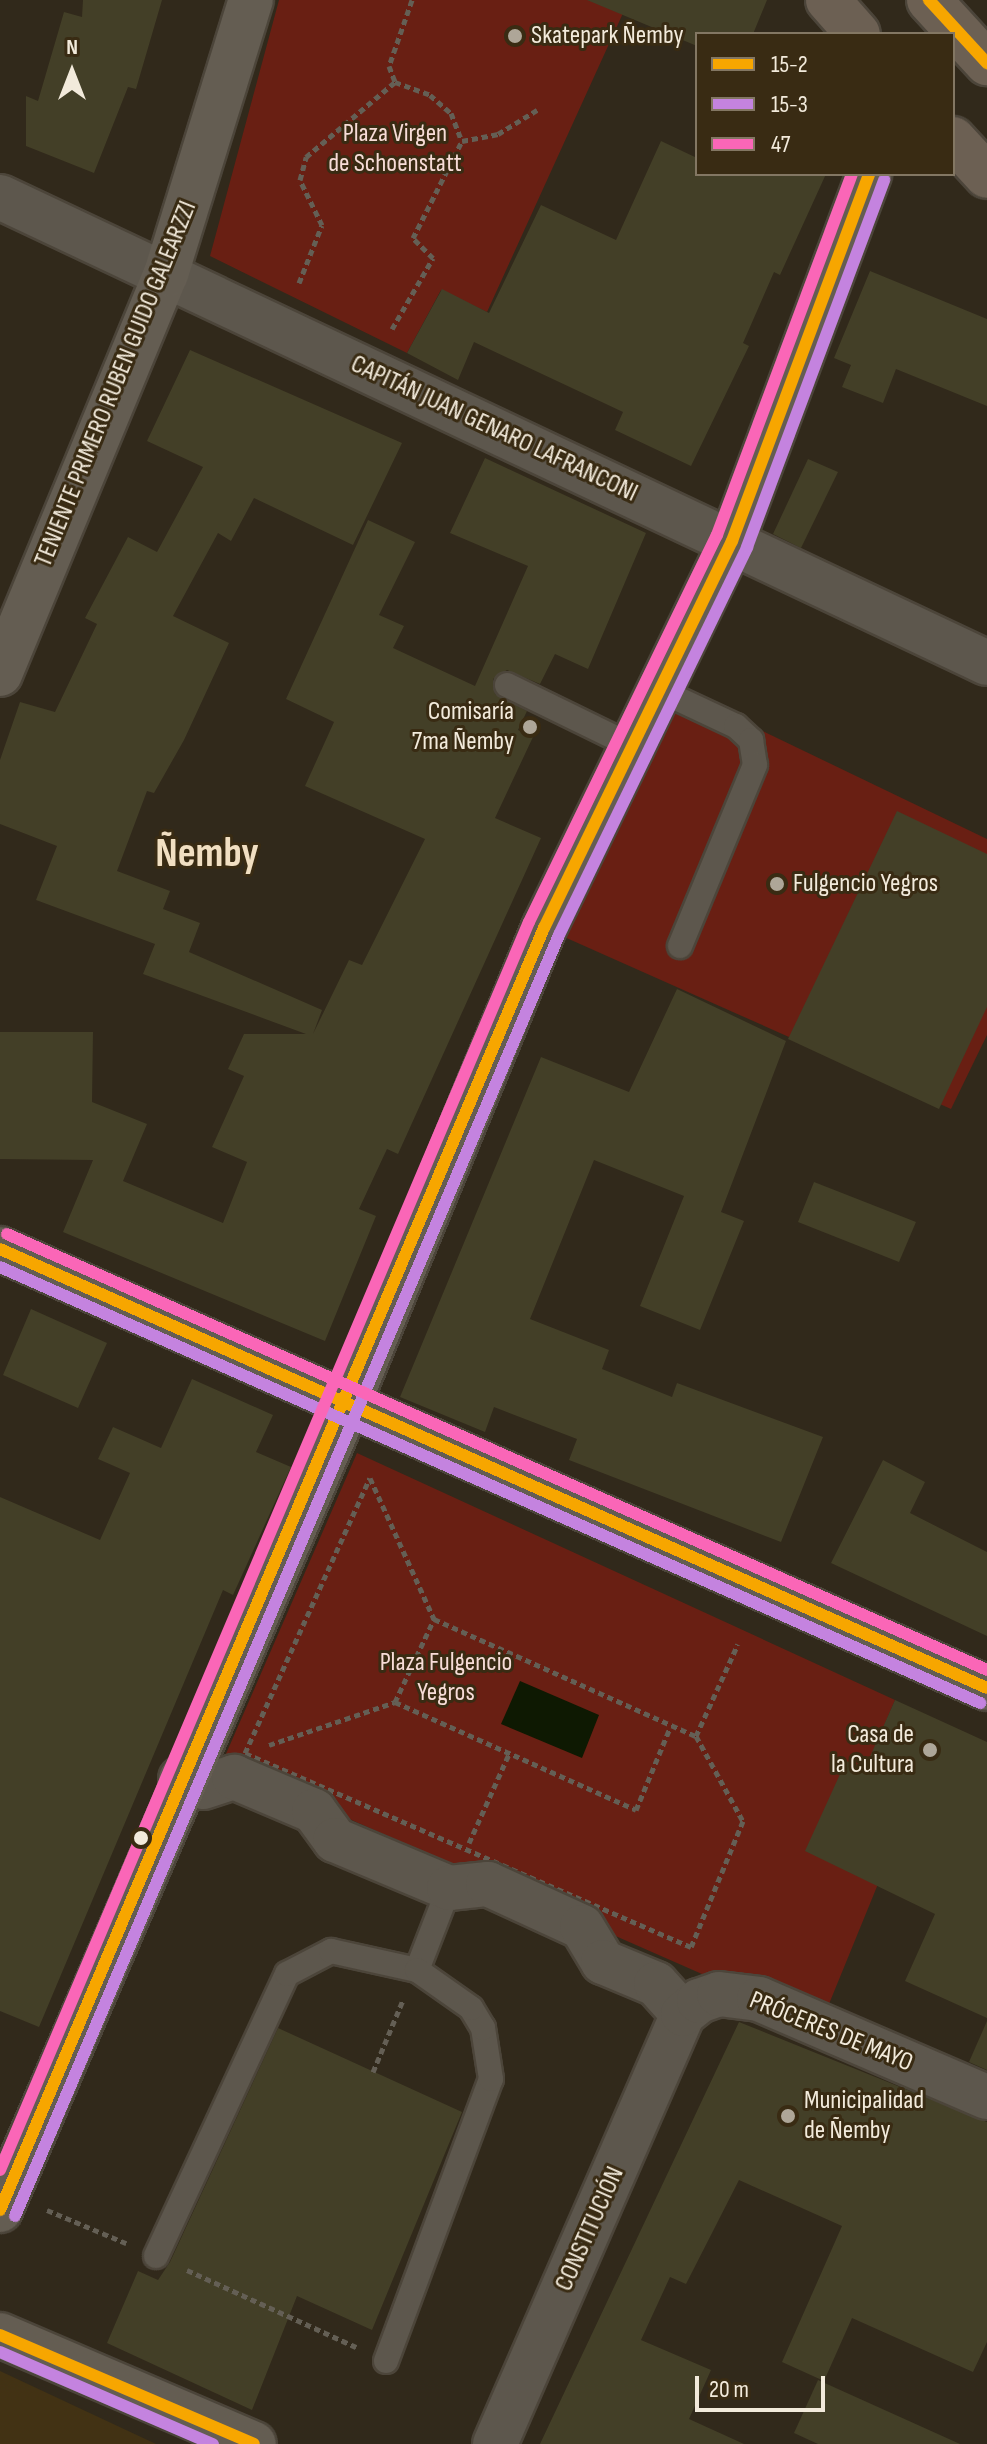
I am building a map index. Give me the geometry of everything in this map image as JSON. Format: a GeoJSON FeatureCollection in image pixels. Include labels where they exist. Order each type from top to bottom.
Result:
{"type":"FeatureCollection","features":[{"type":"Feature","properties":{"kind":"highway"},"geometry":{"type":"LineString","coordinates":[[828,0],[856,32]]}},
{"type":"Feature","properties":{"kind":"highway"},"geometry":{"type":"LineString","coordinates":[[929,0],[987,63]]}},
{"type":"Feature","properties":{"kind":"highway"},"geometry":{"type":"LineString","coordinates":[[955,141],[987,176]]}},
{"type":"Feature","properties":{"kind":"street","name":"TENIENTE PRIMERO RUBEN GUIDO GALEARZZI"},"geometry":{"type":"LineString","coordinates":[[0,674],[166,274],[251,0]]}},
{"type":"Feature","properties":{"kind":"street"},"geometry":{"type":"LineString","coordinates":[[4,2202],[186,1768],[348,1404],[544,928],[732,541],[868,176]]}},
{"type":"Feature","properties":{"kind":"street","name":"CAPITÁN JUAN GENARO LAFRANCONI"},"geometry":{"type":"LineString","coordinates":[[0,197],[987,663]]}},
{"type":"Feature","properties":{"kind":"street"},"geometry":{"type":"LineString","coordinates":[[0,1249],[987,1688]]}},
{"type":"Feature","properties":{"kind":"street"},"geometry":{"type":"LineString","coordinates":[[186,1768],[203,1787],[234,1777],[314,1811],[335,1840],[449,1888],[488,1884],[582,1927],[603,1962],[701,2004]]}},
{"type":"Feature","properties":{"kind":"street"},"geometry":{"type":"LineString","coordinates":[[186,1768],[676,1965],[701,2004]]}},
{"type":"Feature","properties":{"kind":"street","name":"PRÓCERES DE MAYO"},"geometry":{"type":"LineString","coordinates":[[701,2004],[759,1999],[987,2097]]}},
{"type":"Feature","properties":{"kind":"street","name":"CONSTITUCIÓN"},"geometry":{"type":"LineString","coordinates":[[495,2444],[701,2004]]}},
{"type":"Feature","properties":{"kind":"street"},"geometry":{"type":"LineString","coordinates":[[0,2335],[254,2444]]}},
{"type":"Feature","properties":{"kind":"lane"},"geometry":{"type":"LineString","coordinates":[[507,685],[632,746]]}},
{"type":"Feature","properties":{"kind":"lane"},"geometry":{"type":"LineString","coordinates":[[659,690],[736,726],[751,740],[755,765],[680,946]]}},
{"type":"Feature","properties":{"kind":"lane"},"geometry":{"type":"LineString","coordinates":[[417,1970],[449,1888]]}},
{"type":"Feature","properties":{"kind":"lane"},"geometry":{"type":"LineString","coordinates":[[156,2256],[287,1974],[331,1951],[417,1970],[471,2008],[483,2028],[491,2079],[386,2361]]}},
{"type":"Feature","properties":{"kind":"path"},"geometry":{"type":"LineString","coordinates":[[392,329],[433,258],[413,238],[462,141],[451,113],[430,95],[395,82],[389,66],[412,0]]}},
{"type":"Feature","properties":{"kind":"path"},"geometry":{"type":"LineString","coordinates":[[299,283],[322,225],[300,180],[306,157],[395,82]]}},
{"type":"Feature","properties":{"kind":"path"},"geometry":{"type":"LineString","coordinates":[[462,141],[498,134],[537,110]]}},
{"type":"Feature","properties":{"kind":"path"},"geometry":{"type":"LineString","coordinates":[[370,1478],[434,1619],[670,1728],[696,1736],[743,1821],[691,1947],[245,1753],[370,1478]]}},
{"type":"Feature","properties":{"kind":"path"},"geometry":{"type":"LineString","coordinates":[[395,1702],[434,1619]]}},
{"type":"Feature","properties":{"kind":"path"},"geometry":{"type":"LineString","coordinates":[[696,1736],[738,1644]]}},
{"type":"Feature","properties":{"kind":"path"},"geometry":{"type":"LineString","coordinates":[[245,1753],[395,1702],[636,1810],[670,1728]]}},
{"type":"Feature","properties":{"kind":"path"},"geometry":{"type":"LineString","coordinates":[[466,1848],[509,1753]]}},
{"type":"Feature","properties":{"kind":"path"},"geometry":{"type":"LineString","coordinates":[[373,2072],[397,2014]]}},
{"type":"Feature","properties":{"kind":"path"},"geometry":{"type":"LineString","coordinates":[[4,2202],[156,2256],[386,2361]]}},
{"type":"Feature","properties":{"kind":"shaded area"},"geometry":{"type":"Polygon","coordinates":[[[520,1681],[599,1715],[582,1758],[501,1724],[520,1681]]]}},
{"type":"Feature","properties":{"kind":"shaded area"},"geometry":{"type":"Polygon","coordinates":[[[0,2371],[156,2444],[0,2444],[0,2371]]]}},
{"type":"Feature","properties":{"kind":"green space","name":"Plaza Virgen de Schoenstatt"},"geometry":{"type":"Polygon","coordinates":[[[279,0],[629,0],[487,312],[441,290],[407,353],[210,256],[279,0]]]}},
{"type":"Feature","properties":{"kind":"green space","name":"Fulgencio Yegros"},"geometry":{"type":"Polygon","coordinates":[[[669,686],[987,839],[987,1035],[951,1109],[544,928],[669,686]]]}},
{"type":"Feature","properties":{"kind":"green space","name":"Plaza Fulgencio Yegros"},"geometry":{"type":"Polygon","coordinates":[[[357,1453],[895,1700],[866,1768],[916,1791],[820,2026],[222,1763],[357,1453]]]}},
{"type":"Feature","properties":{"kind":"building"},"geometry":{"type":"Polygon","coordinates":[[[83,0],[162,0],[136,89],[128,87],[94,173],[26,146],[26,96],[38,101],[64,12],[82,17],[83,0]]]}},
{"type":"Feature","properties":{"kind":"building"},"geometry":{"type":"Polygon","coordinates":[[[587,0],[767,0],[754,32],[695,32],[695,45],[587,0]]]}},
{"type":"Feature","properties":{"kind":"building"},"geometry":{"type":"Polygon","coordinates":[[[661,141],[695,157],[695,176],[825,176],[780,275],[774,272],[743,343],[749,346],[691,466],[615,430],[623,412],[474,342],[458,380],[407,353],[442,289],[489,313],[541,205],[616,240],[661,141]]]}},
{"type":"Feature","properties":{"kind":"building"},"geometry":{"type":"Polygon","coordinates":[[[870,271],[987,319],[987,406],[896,369],[883,403],[842,387],[851,365],[834,358],[870,271]]]}},
{"type":"Feature","properties":{"kind":"building"},"geometry":{"type":"Polygon","coordinates":[[[190,350],[402,443],[353,545],[254,498],[231,541],[218,533],[173,616],[229,643],[184,740],[154,793],[147,791],[117,871],[170,891],[163,909],[200,923],[189,952],[322,1010],[313,1034],[349,960],[362,965],[425,839],[305,786],[334,722],[286,699],[368,520],[415,542],[379,615],[404,626],[393,648],[475,686],[528,566],[450,533],[485,458],[646,533],[588,669],[555,654],[540,684],[507,670],[493,679],[495,694],[527,711],[518,730],[533,737],[495,818],[541,838],[398,1154],[387,1149],[359,1209],[376,1216],[325,1341],[63,1232],[93,1160],[0,1159],[0,1032],[93,1032],[92,1102],[147,1124],[123,1181],[223,1223],[247,1162],[212,1147],[244,1076],[228,1069],[244,1034],[306,1034],[143,974],[155,944],[36,900],[57,846],[0,824],[0,760],[20,702],[55,712],[97,624],[85,618],[128,537],[157,552],[203,467],[147,441],[190,350]]]}},
{"type":"Feature","properties":{"kind":"building"},"geometry":{"type":"Polygon","coordinates":[[[808,459],[838,472],[801,548],[773,534],[808,459]]]}},
{"type":"Feature","properties":{"kind":"building"},"geometry":{"type":"Polygon","coordinates":[[[897,811],[987,854],[987,1007],[939,1109],[788,1039],[897,811]]]}},
{"type":"Feature","properties":{"kind":"building"},"geometry":{"type":"Polygon","coordinates":[[[677,989],[786,1041],[721,1212],[744,1221],[700,1330],[640,1306],[684,1196],[594,1160],[530,1319],[609,1350],[602,1369],[672,1397],[677,1383],[823,1437],[781,1542],[569,1460],[577,1439],[494,1407],[485,1432],[400,1397],[541,1057],[629,1092],[677,989]]]}},
{"type":"Feature","properties":{"kind":"building"},"geometry":{"type":"Polygon","coordinates":[[[814,1182],[916,1222],[899,1262],[798,1222],[814,1182]]]}},
{"type":"Feature","properties":{"kind":"building"},"geometry":{"type":"Polygon","coordinates":[[[31,1309],[107,1343],[78,1408],[3,1375],[31,1309]]]}},
{"type":"Feature","properties":{"kind":"building"},"geometry":{"type":"Polygon","coordinates":[[[192,1379],[273,1415],[256,1452],[291,1467],[233,1595],[223,1590],[39,2027],[0,2011],[0,1497],[100,1540],[130,1473],[98,1459],[113,1427],[161,1448],[192,1379]]]}},
{"type":"Feature","properties":{"kind":"building"},"geometry":{"type":"Polygon","coordinates":[[[883,1460],[925,1482],[910,1513],[987,1552],[987,1636],[831,1563],[883,1460]]]}},
{"type":"Feature","properties":{"kind":"building"},"geometry":{"type":"Polygon","coordinates":[[[895,1700],[987,1742],[987,2018],[905,1981],[935,1914],[805,1851],[846,1761],[865,1768],[895,1700]]]}},
{"type":"Feature","properties":{"kind":"building"},"geometry":{"type":"Polygon","coordinates":[[[987,2021],[987,2070],[969,2062],[987,2021]]]}},
{"type":"Feature","properties":{"kind":"building"},"geometry":{"type":"Polygon","coordinates":[[[739,2022],[987,2122],[987,2342],[973,2372],[852,2318],[824,2381],[782,2362],[842,2226],[739,2180],[686,2284],[670,2277],[641,2340],[711,2370],[689,2419],[744,2444],[540,2444],[739,2022]]]}},
{"type":"Feature","properties":{"kind":"building"},"geometry":{"type":"Polygon","coordinates":[[[278,2028],[462,2112],[372,2330],[297,2296],[252,2410],[107,2343],[138,2271],[158,2280],[170,2262],[278,2028]]]}},
{"type":"Feature","properties":{"kind":"building"},"geometry":{"type":"Polygon","coordinates":[[[818,2380],[960,2444],[818,2444],[794,2433],[818,2380]]]}},
{"type":"Feature","properties":{"kind":"transit line","name":"15-2"},"geometry":{"type":"LineString","coordinates":[[929,0],[987,63]]}},
{"type":"Feature","properties":{"kind":"transit line","name":"47"},"geometry":{"type":"LineString","coordinates":[[0,2170],[529,922],[717,535],[851,176]]}},
{"type":"Feature","properties":{"kind":"transit line","name":"15-2"},"geometry":{"type":"LineString","coordinates":[[0,2210],[544,928],[732,541],[868,176]]}},
{"type":"Feature","properties":{"kind":"transit line","name":"15-3"},"geometry":{"type":"LineString","coordinates":[[15,2216],[559,935],[747,547],[884,180]]}},
{"type":"Feature","properties":{"kind":"transit line","name":"47"},"geometry":{"type":"LineString","coordinates":[[7,1234],[987,1670]]}},
{"type":"Feature","properties":{"kind":"transit line","name":"15-2"},"geometry":{"type":"LineString","coordinates":[[0,1249],[987,1688]]}},
{"type":"Feature","properties":{"kind":"transit line","name":"15-3"},"geometry":{"type":"LineString","coordinates":[[0,1267],[980,1703]]}},
{"type":"Feature","properties":{"kind":"transit line","name":"15-2"},"geometry":{"type":"LineString","coordinates":[[0,2335],[254,2444]]}},
{"type":"Feature","properties":{"kind":"transit line","name":"15-3"},"geometry":{"type":"LineString","coordinates":[[0,2352],[213,2444]]}},
{"type":"Feature","properties":{"kind":"place","name":"Skatepark Ñemby"},"geometry":{"type":"Point","coordinates":[515,36]}},
{"type":"Feature","properties":{"kind":"place","name":"Comisaría 7ma Ñemby"},"geometry":{"type":"Point","coordinates":[530,727]}},
{"type":"Feature","properties":{"kind":"place","name":"Fulgencio Yegros"},"geometry":{"type":"Point","coordinates":[777,884]}},
{"type":"Feature","properties":{"kind":"place","name":"Casa de la Cultura"},"geometry":{"type":"Point","coordinates":[930,1750]}},
{"type":"Feature","properties":{"kind":"place","name":"Municipalidad de Ñemby"},"geometry":{"type":"Point","coordinates":[788,2116]}},
{"type":"Feature","properties":{"kind":"district","name":"Ñemby"},"geometry":{"type":"Point","coordinates":[207,854]}}]}
